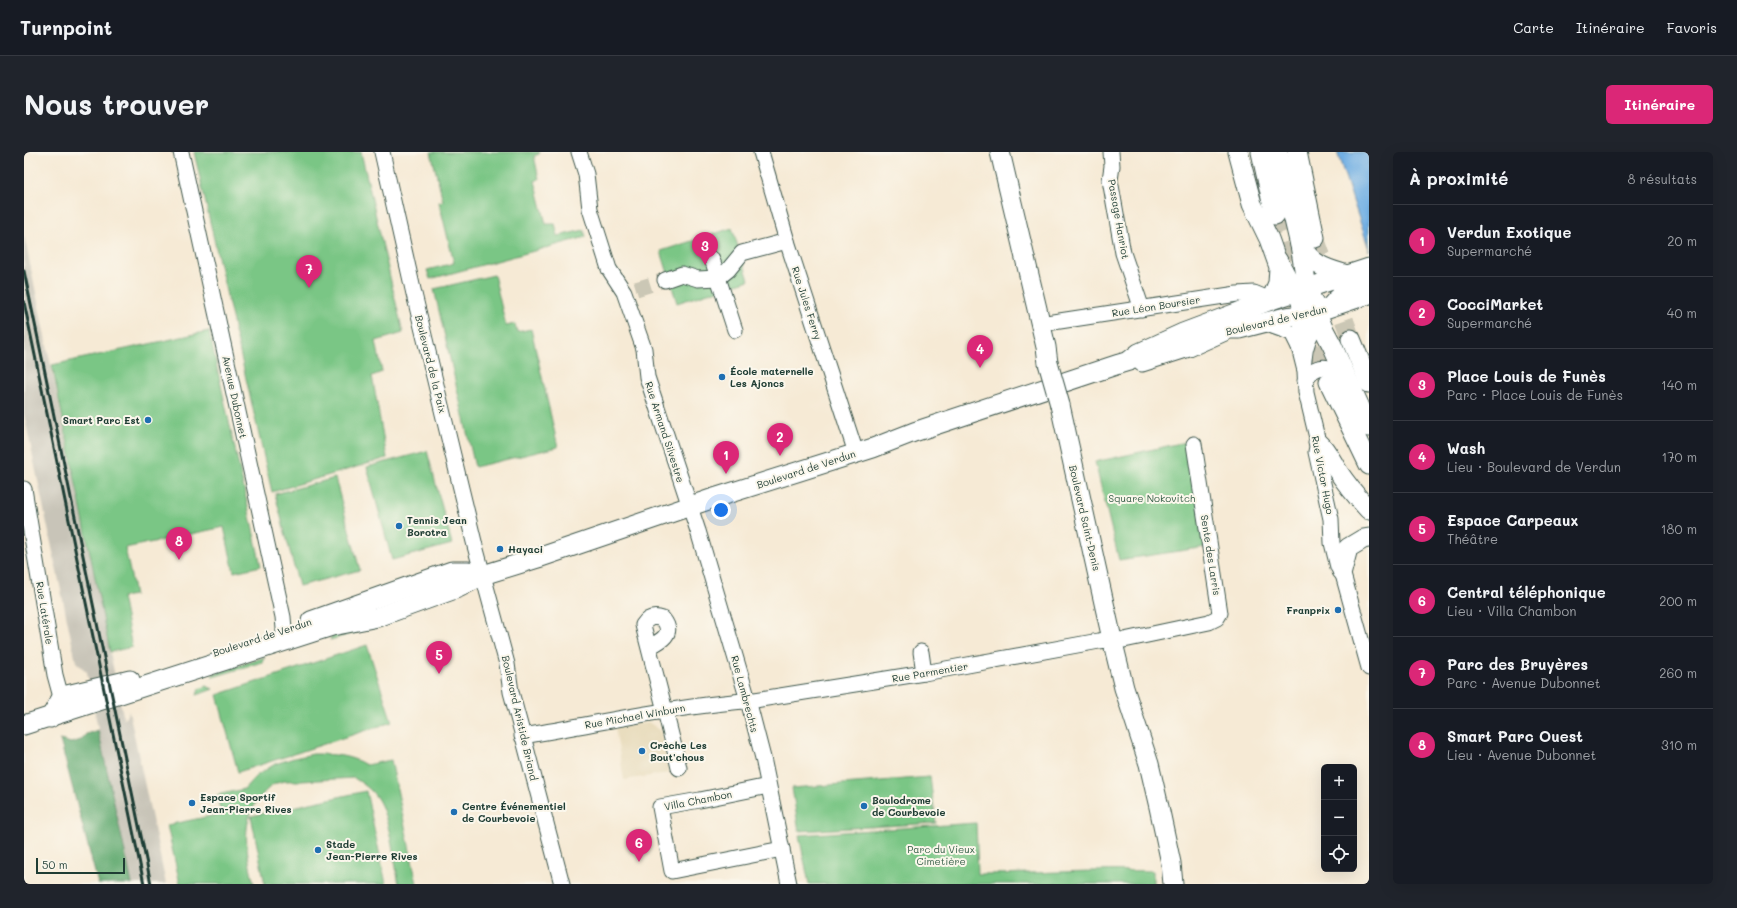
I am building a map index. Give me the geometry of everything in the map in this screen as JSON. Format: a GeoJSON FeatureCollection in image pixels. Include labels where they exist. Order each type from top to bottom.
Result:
{"type":"FeatureCollection","features":[{"type":"Feature","properties":{"kind":"main road","name":"Boulevard Saint-Denis"},"geometry":{"type":"LineString","coordinates":[[1000,152],[1048,363],[1060,405],[1112,639],[1124,688],[1149,764],[1173,884]]}},
{"type":"Feature","properties":{"kind":"main road"},"geometry":{"type":"LineString","coordinates":[[1238,152],[1247,188],[1275,215],[1308,241]]}},
{"type":"Feature","properties":{"kind":"main road"},"geometry":{"type":"LineString","coordinates":[[1261,152],[1275,215]]}},
{"type":"Feature","properties":{"kind":"main road"},"geometry":{"type":"LineString","coordinates":[[1271,300],[1278,283],[1279,275],[1278,267],[1270,243],[1275,215],[1278,152]]}},
{"type":"Feature","properties":{"kind":"main road"},"geometry":{"type":"LineString","coordinates":[[1297,152],[1311,259],[1352,290]]}},
{"type":"Feature","properties":{"kind":"main road"},"geometry":{"type":"LineString","coordinates":[[1229,329],[1233,322],[1283,306],[1304,281],[1308,241]]}},
{"type":"Feature","properties":{"kind":"main road"},"geometry":{"type":"LineString","coordinates":[[1270,243],[1278,246],[1304,281],[1316,314],[1332,345]]}},
{"type":"Feature","properties":{"kind":"main road"},"geometry":{"type":"LineString","coordinates":[[1369,268],[1352,290],[1335,322],[1332,345],[1337,379],[1369,464]]}},
{"type":"Feature","properties":{"kind":"main road","name":"Boulevard de Verdun"},"geometry":{"type":"LineString","coordinates":[[24,725],[59,710],[284,636],[378,617],[471,583],[483,575],[538,558],[689,506],[856,453],[914,432],[1129,361],[1139,353],[1159,344],[1271,300],[1304,281],[1352,290]]}},
{"type":"Feature","properties":{"kind":"main road","name":"Boulevard de Verdun"},"geometry":{"type":"LineString","coordinates":[[1129,361],[1146,362],[1201,342],[1229,329],[1239,329],[1316,314],[1352,290]]}},
{"type":"Feature","properties":{"kind":"main road"},"geometry":{"type":"LineString","coordinates":[[1351,339],[1369,383]]}},
{"type":"Feature","properties":{"kind":"main road"},"geometry":{"type":"LineString","coordinates":[[1337,379],[1369,427]]}},
{"type":"Feature","properties":{"kind":"main road"},"geometry":{"type":"LineString","coordinates":[[1318,442],[1325,449],[1336,469],[1354,494],[1369,510]]}},
{"type":"Feature","properties":{"kind":"main road"},"geometry":{"type":"LineString","coordinates":[[1342,572],[1348,548],[1362,539],[1369,538]]}},
{"type":"Feature","properties":{"kind":"street","name":"Avenue Dubonnet"},"geometry":{"type":"LineString","coordinates":[[181,152],[277,590],[284,636]]}},
{"type":"Feature","properties":{"kind":"street","name":"Boulevard de la Paix"},"geometry":{"type":"LineString","coordinates":[[382,152],[414,294],[483,575]]}},
{"type":"Feature","properties":{"kind":"street","name":"Rue Armand Silvestre"},"geometry":{"type":"LineString","coordinates":[[579,152],[586,174],[590,209],[609,269],[630,291],[644,349],[647,377],[689,506]]}},
{"type":"Feature","properties":{"kind":"street","name":"Rue Jules Ferry"},"geometry":{"type":"LineString","coordinates":[[761,152],[787,241],[856,453]]}},
{"type":"Feature","properties":{"kind":"street","name":"Passage Hanriot"},"geometry":{"type":"LineString","coordinates":[[1111,152],[1112,166],[1110,180],[1123,253],[1142,309]]}},
{"type":"Feature","properties":{"kind":"street"},"geometry":{"type":"LineString","coordinates":[[665,280],[682,274],[698,279],[718,278],[728,270],[742,253],[787,241]]}},
{"type":"Feature","properties":{"kind":"street"},"geometry":{"type":"LineString","coordinates":[[712,259],[735,330]]}},
{"type":"Feature","properties":{"kind":"street"},"geometry":{"type":"LineString","coordinates":[[1352,290],[1369,280]]}},
{"type":"Feature","properties":{"kind":"street","name":"Rue Léon Boursier"},"geometry":{"type":"LineString","coordinates":[[1040,324],[1251,292],[1271,300]]}},
{"type":"Feature","properties":{"kind":"street"},"geometry":{"type":"LineString","coordinates":[[1299,347],[1302,325],[1316,314]]}},
{"type":"Feature","properties":{"kind":"street"},"geometry":{"type":"LineString","coordinates":[[1304,364],[1304,353],[1316,314]]}},
{"type":"Feature","properties":{"kind":"street","name":"Rue Victor Hugo"},"geometry":{"type":"LineString","coordinates":[[1264,323],[1292,334],[1299,347],[1304,364],[1308,405],[1318,442],[1316,452],[1331,519],[1331,536],[1338,567],[1342,572],[1369,668]]}},
{"type":"Feature","properties":{"kind":"street"},"geometry":{"type":"LineString","coordinates":[[1306,381],[1312,372],[1322,366],[1331,367],[1337,379]]}},
{"type":"Feature","properties":{"kind":"street","name":"Sente des Larris"},"geometry":{"type":"LineString","coordinates":[[1194,444],[1220,613],[1217,618]]}},
{"type":"Feature","properties":{"kind":"street","name":"Rue Latérale"},"geometry":{"type":"LineString","coordinates":[[24,489],[55,675],[59,710]]}},
{"type":"Feature","properties":{"kind":"street","name":"Rue Lambrechts"},"geometry":{"type":"LineString","coordinates":[[689,506],[748,700],[763,758],[789,884]]}},
{"type":"Feature","properties":{"kind":"street","name":"Boulevard Aristide Briand"},"geometry":{"type":"LineString","coordinates":[[483,575],[507,664],[511,692],[522,736],[562,884]]}},
{"type":"Feature","properties":{"kind":"street","name":"Rue Parmentier"},"geometry":{"type":"LineString","coordinates":[[748,700],[924,673],[1112,639],[1124,640],[1209,622],[1217,618]]}},
{"type":"Feature","properties":{"kind":"street"},"geometry":{"type":"LineString","coordinates":[[649,647],[679,768]]}},
{"type":"Feature","properties":{"kind":"street"},"geometry":{"type":"LineString","coordinates":[[921,652],[924,673]]}},
{"type":"Feature","properties":{"kind":"street","name":"Rue Michael Winburn"},"geometry":{"type":"LineString","coordinates":[[522,736],[665,710],[737,700],[748,700]]}},
{"type":"Feature","properties":{"kind":"street","name":"Villa Chambon"},"geometry":{"type":"LineString","coordinates":[[768,786],[660,807],[672,871],[782,849]]}},
{"type":"Feature","properties":{"kind":"shaded area"},"geometry":{"type":"Polygon","coordinates":[[[24,235],[124,720],[129,711],[166,884],[98,884],[60,740],[71,743],[81,740],[86,734],[98,729],[87,672],[76,662],[24,414],[24,235]]]}},
{"type":"Feature","properties":{"kind":"shaded area","name":"Crèche Les Bout'chous"},"geometry":{"type":"Polygon","coordinates":[[[648,722],[660,730],[669,773],[624,780],[615,728],[648,722]]]}},
{"type":"Feature","properties":{"kind":"green space"},"geometry":{"type":"Polygon","coordinates":[[[194,152],[361,152],[403,333],[376,341],[382,372],[372,376],[387,458],[272,492],[194,152]]]}},
{"type":"Feature","properties":{"kind":"green space"},"geometry":{"type":"Polygon","coordinates":[[[431,152],[540,152],[534,156],[539,179],[535,181],[546,224],[555,224],[558,236],[584,230],[586,237],[430,279],[427,270],[454,263],[439,202],[443,201],[431,152]]]}},
{"type":"Feature","properties":{"kind":"green space"},"geometry":{"type":"Polygon","coordinates":[[[732,228],[749,280],[677,303],[661,251],[732,228]]]}},
{"type":"Feature","properties":{"kind":"green space"},"geometry":{"type":"Polygon","coordinates":[[[494,275],[506,326],[515,324],[517,332],[531,329],[558,447],[475,467],[434,289],[494,275]]]}},
{"type":"Feature","properties":{"kind":"green space"},"geometry":{"type":"Polygon","coordinates":[[[209,331],[261,566],[234,572],[224,527],[125,548],[135,595],[122,597],[132,647],[110,652],[52,365],[209,331]]]}},
{"type":"Feature","properties":{"kind":"green space","name":"Square Nokovitch"},"geometry":{"type":"Polygon","coordinates":[[[1190,441],[1206,547],[1119,560],[1095,462],[1190,441]]]}},
{"type":"Feature","properties":{"kind":"green space"},"geometry":{"type":"Polygon","coordinates":[[[427,451],[452,544],[392,560],[367,467],[427,451]]]}},
{"type":"Feature","properties":{"kind":"green space"},"geometry":{"type":"Polygon","coordinates":[[[335,478],[360,570],[299,586],[275,494],[335,478]]]}},
{"type":"Feature","properties":{"kind":"green space"},"geometry":{"type":"Polygon","coordinates":[[[360,630],[358,632],[330,640],[332,635],[360,630]]]}},
{"type":"Feature","properties":{"kind":"green space"},"geometry":{"type":"Polygon","coordinates":[[[367,645],[392,722],[238,772],[217,695],[367,645]]]}},
{"type":"Feature","properties":{"kind":"green space"},"geometry":{"type":"Polygon","coordinates":[[[265,657],[262,662],[213,677],[213,674],[265,657]]]}},
{"type":"Feature","properties":{"kind":"green space"},"geometry":{"type":"Polygon","coordinates":[[[206,686],[213,689],[197,695],[199,689],[206,686]]]}},
{"type":"Feature","properties":{"kind":"green space"},"geometry":{"type":"Polygon","coordinates":[[[98,730],[132,884],[98,884],[60,740],[71,743],[81,740],[86,734],[98,730]]]}},
{"type":"Feature","properties":{"kind":"green space"},"geometry":{"type":"Polygon","coordinates":[[[313,754],[341,756],[354,759],[366,765],[391,760],[417,884],[399,884],[391,840],[381,806],[372,792],[354,778],[282,781],[273,785],[265,792],[255,804],[247,826],[247,849],[254,884],[180,884],[167,825],[221,814],[217,795],[244,789],[256,776],[275,764],[313,754]]]}},
{"type":"Feature","properties":{"kind":"green space","name":"Boulodrome de Courbevoie"},"geometry":{"type":"Polygon","coordinates":[[[930,777],[936,823],[799,831],[792,788],[930,777]]]}},
{"type":"Feature","properties":{"kind":"green space","name":"Stade Jean-Pierre Rives"},"geometry":{"type":"Polygon","coordinates":[[[366,791],[386,884],[265,884],[251,816],[366,791]]]}},
{"type":"Feature","properties":{"kind":"green space","name":"Parc du Vieux Cimetière"},"geometry":{"type":"Polygon","coordinates":[[[976,823],[978,874],[1153,871],[1153,884],[809,884],[799,835],[976,823]]]}},
{"type":"Feature","properties":{"kind":"water"},"geometry":{"type":"Polygon","coordinates":[[[1337,152],[1369,152],[1369,249],[1337,152]]]}},
{"type":"Feature","properties":{"kind":"tunnel"},"geometry":{"type":"LineString","coordinates":[[1275,215],[1298,288]]}},
{"type":"Feature","properties":{"kind":"tunnel"},"geometry":{"type":"LineString","coordinates":[[1315,238],[1351,339]]}},
{"type":"Feature","properties":{"kind":"tunnel"},"geometry":{"type":"LineString","coordinates":[[636,289],[665,280]]}},
{"type":"Feature","properties":{"kind":"tunnel"},"geometry":{"type":"LineString","coordinates":[[1308,317],[1329,382]]}},
{"type":"Feature","properties":{"kind":"railway"},"geometry":{"type":"LineString","coordinates":[[24,271],[151,884]]}},
{"type":"Feature","properties":{"kind":"railway"},"geometry":{"type":"LineString","coordinates":[[24,302],[144,884]]}},
{"type":"Feature","properties":{"kind":"place","name":"Place Louis de Funès"},"geometry":{"type":"Point","coordinates":[705,265]}},
{"type":"Feature","properties":{"kind":"place","name":"Parc des Bruyères"},"geometry":{"type":"Point","coordinates":[309,288]}},
{"type":"Feature","properties":{"kind":"place","name":"Wash"},"geometry":{"type":"Point","coordinates":[980,368]}},
{"type":"Feature","properties":{"kind":"place","name":"École maternelle Les Ajoncs"},"geometry":{"type":"Point","coordinates":[722,377]}},
{"type":"Feature","properties":{"kind":"place","name":"Smart Parc Est"},"geometry":{"type":"Point","coordinates":[148,420]}},
{"type":"Feature","properties":{"kind":"place","name":"CocciMarket"},"geometry":{"type":"Point","coordinates":[780,456]}},
{"type":"Feature","properties":{"kind":"place","name":"Verdun Exotique"},"geometry":{"type":"Point","coordinates":[726,474]}},
{"type":"Feature","properties":{"kind":"place","name":"Tennis Jean Borotra"},"geometry":{"type":"Point","coordinates":[399,526]}},
{"type":"Feature","properties":{"kind":"place","name":"Hayaci"},"geometry":{"type":"Point","coordinates":[500,549]}},
{"type":"Feature","properties":{"kind":"place","name":"Smart Parc Ouest"},"geometry":{"type":"Point","coordinates":[179,560]}},
{"type":"Feature","properties":{"kind":"place","name":"Franprix"},"geometry":{"type":"Point","coordinates":[1338,610]}},
{"type":"Feature","properties":{"kind":"place","name":"Espace Carpeaux"},"geometry":{"type":"Point","coordinates":[439,674]}},
{"type":"Feature","properties":{"kind":"place","name":"Crèche Les Bout'chous"},"geometry":{"type":"Point","coordinates":[642,751]}},
{"type":"Feature","properties":{"kind":"place","name":"Espace Sportif Jean-Pierre Rives"},"geometry":{"type":"Point","coordinates":[192,803]}},
{"type":"Feature","properties":{"kind":"place","name":"Boulodrome de Courbevoie"},"geometry":{"type":"Point","coordinates":[864,806]}},
{"type":"Feature","properties":{"kind":"place","name":"Centre Événementiel de Courbevoie"},"geometry":{"type":"Point","coordinates":[454,812]}},
{"type":"Feature","properties":{"kind":"place","name":"Stade Jean-Pierre Rives"},"geometry":{"type":"Point","coordinates":[318,850]}},
{"type":"Feature","properties":{"kind":"place","name":"Central téléphonique"},"geometry":{"type":"Point","coordinates":[639,862]}}]}
